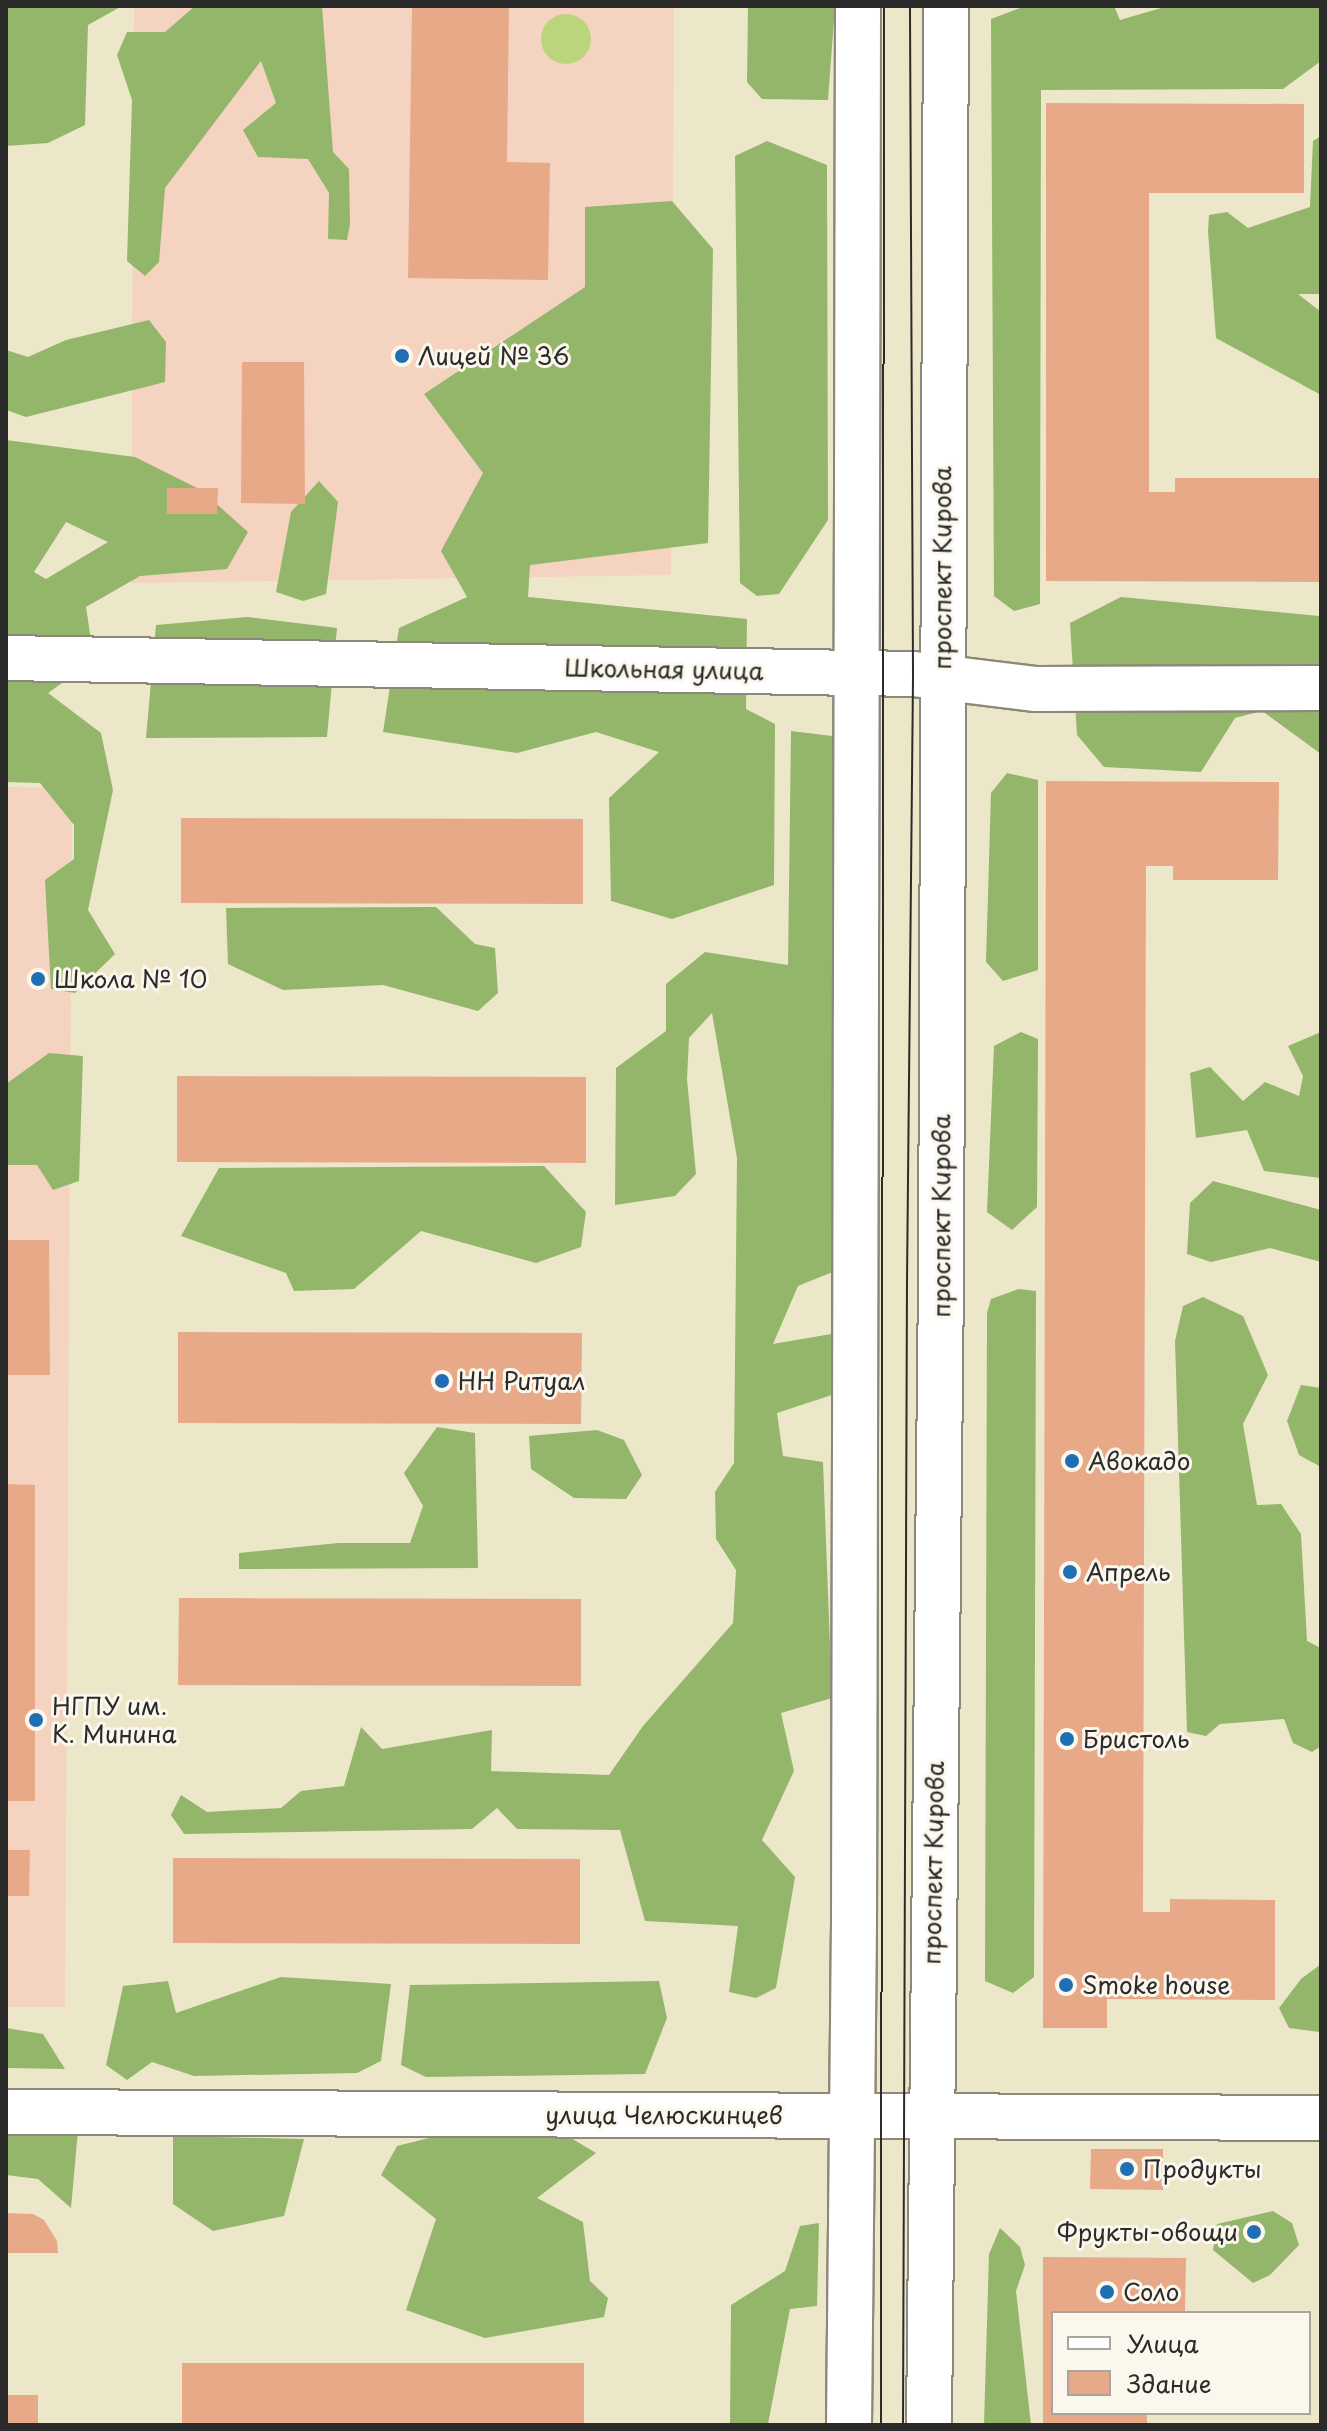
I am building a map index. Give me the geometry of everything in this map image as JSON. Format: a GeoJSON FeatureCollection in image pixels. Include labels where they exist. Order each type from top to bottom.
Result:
{"type":"FeatureCollection","features":[{"type":"Feature","properties":{"kind":"street"},"geometry":{"type":"LineString","coordinates":[[849,2425],[858,673],[858,6]]}},
{"type":"Feature","properties":{"kind":"street","name":"проспект Кирова"},"geometry":{"type":"LineString","coordinates":[[929,2425],[941,1281],[946,6]]}},
{"type":"Feature","properties":{"kind":"street","name":"Школьная улица"},"geometry":{"type":"LineString","coordinates":[[6,658],[858,673],[942,678],[1036,689],[1321,688]]}},
{"type":"Feature","properties":{"kind":"street","name":"улица Челюскинцев"},"geometry":{"type":"LineString","coordinates":[[6,2112],[1321,2118]]}},
{"type":"Feature","properties":{"kind":"shaded area","name":"Лицей № 36"},"geometry":{"type":"Polygon","coordinates":[[[134,6],[674,6],[671,575],[131,583],[134,6]]]}},
{"type":"Feature","properties":{"kind":"shaded area","name":"НГПУ им. К. Минина"},"geometry":{"type":"Polygon","coordinates":[[[6,787],[72,788],[65,2007],[6,2007],[6,787]]]}},
{"type":"Feature","properties":{"kind":"green space"},"geometry":{"type":"Polygon","coordinates":[[[6,6],[122,6],[88,25],[85,125],[48,143],[6,146],[6,6]]]}},
{"type":"Feature","properties":{"kind":"green space"},"geometry":{"type":"Polygon","coordinates":[[[195,6],[322,6],[333,152],[349,169],[350,224],[347,240],[328,239],[329,193],[308,159],[258,157],[243,130],[276,103],[261,61],[165,188],[159,262],[145,276],[127,261],[132,100],[117,55],[127,32],[165,32],[195,6]]]}},
{"type":"Feature","properties":{"kind":"green space"},"geometry":{"type":"Polygon","coordinates":[[[748,6],[835,6],[828,100],[762,99],[747,82],[748,6]]]}},
{"type":"Feature","properties":{"kind":"green space"},"geometry":{"type":"Polygon","coordinates":[[[1025,6],[1114,6],[1120,20],[1168,6],[1321,6],[1321,61],[1283,89],[1041,90],[1040,604],[1014,611],[994,596],[991,19],[1025,6]]]}},
{"type":"Feature","properties":{"kind":"green space"},"geometry":{"type":"Polygon","coordinates":[[[566,14],[584,21],[591,39],[584,57],[566,64],[548,57],[541,39],[548,21],[566,14]]]}},
{"type":"Feature","properties":{"kind":"green space"},"geometry":{"type":"Polygon","coordinates":[[[1321,136],[1321,294],[1298,294],[1321,312],[1321,395],[1216,338],[1208,231],[1209,215],[1227,212],[1248,228],[1310,207],[1313,141],[1321,136]]]}},
{"type":"Feature","properties":{"kind":"green space"},"geometry":{"type":"Polygon","coordinates":[[[767,141],[827,165],[828,520],[779,594],[757,596],[740,583],[735,156],[767,141]]]}},
{"type":"Feature","properties":{"kind":"green space"},"geometry":{"type":"Polygon","coordinates":[[[672,201],[713,249],[708,543],[530,565],[528,597],[747,619],[746,709],[775,724],[774,885],[672,919],[611,901],[609,798],[659,752],[596,732],[517,753],[383,732],[399,628],[467,597],[441,551],[483,473],[424,394],[585,287],[585,207],[672,201]]]}},
{"type":"Feature","properties":{"kind":"green space"},"geometry":{"type":"Polygon","coordinates":[[[149,320],[166,342],[165,382],[26,417],[6,410],[6,350],[28,357],[66,340],[149,320]]]}},
{"type":"Feature","properties":{"kind":"green space"},"geometry":{"type":"Polygon","coordinates":[[[6,440],[135,457],[201,490],[248,532],[227,569],[140,576],[86,607],[94,660],[48,693],[101,733],[113,790],[88,910],[115,954],[75,993],[51,989],[45,880],[74,859],[74,825],[40,783],[6,782],[6,440]],[[66,522],[34,572],[46,579],[108,542],[66,522]]]}},
{"type":"Feature","properties":{"kind":"green space"},"geometry":{"type":"Polygon","coordinates":[[[319,481],[338,502],[326,594],[303,601],[276,592],[291,512],[319,481]]]}},
{"type":"Feature","properties":{"kind":"green space"},"geometry":{"type":"Polygon","coordinates":[[[1121,597],[1319,616],[1321,754],[1262,711],[1235,718],[1201,772],[1104,767],[1077,735],[1070,623],[1121,597]]]}},
{"type":"Feature","properties":{"kind":"green space"},"geometry":{"type":"Polygon","coordinates":[[[247,617],[337,628],[327,737],[146,738],[156,625],[247,617]]]}},
{"type":"Feature","properties":{"kind":"green space"},"geometry":{"type":"Polygon","coordinates":[[[791,731],[840,737],[835,1271],[798,1286],[773,1344],[837,1333],[847,1390],[777,1413],[783,1456],[823,1462],[832,1698],[781,1713],[794,1771],[762,1840],[795,1877],[776,1988],[756,1998],[729,1992],[738,1926],[645,1921],[620,1830],[517,1829],[497,1808],[472,1829],[184,1834],[171,1815],[181,1795],[207,1812],[281,1808],[301,1791],[344,1786],[361,1727],[382,1749],[492,1730],[491,1771],[609,1775],[643,1726],[733,1623],[736,1570],[716,1539],[715,1492],[734,1463],[737,1158],[712,1013],[689,1038],[687,1079],[696,1174],[675,1196],[615,1205],[616,1068],[666,1031],[666,984],[705,952],[788,965],[791,731]]]}},
{"type":"Feature","properties":{"kind":"green space"},"geometry":{"type":"Polygon","coordinates":[[[1007,773],[1038,780],[1038,970],[1003,981],[986,962],[991,793],[1007,773]]]}},
{"type":"Feature","properties":{"kind":"green space"},"geometry":{"type":"Polygon","coordinates":[[[436,907],[475,944],[495,948],[498,993],[478,1011],[383,985],[283,990],[228,964],[226,908],[436,907]]]}},
{"type":"Feature","properties":{"kind":"green space"},"geometry":{"type":"Polygon","coordinates":[[[1021,1032],[1038,1039],[1037,1207],[1012,1230],[987,1212],[994,1046],[1021,1032]]]}},
{"type":"Feature","properties":{"kind":"green space"},"geometry":{"type":"Polygon","coordinates":[[[1321,1032],[1321,1178],[1264,1171],[1247,1130],[1196,1138],[1190,1073],[1210,1067],[1243,1101],[1265,1082],[1299,1096],[1303,1076],[1288,1046],[1321,1032]]]}},
{"type":"Feature","properties":{"kind":"green space"},"geometry":{"type":"Polygon","coordinates":[[[49,1053],[83,1056],[79,1181],[53,1190],[37,1165],[6,1165],[6,1084],[49,1053]]]}},
{"type":"Feature","properties":{"kind":"green space"},"geometry":{"type":"Polygon","coordinates":[[[544,1166],[586,1212],[581,1247],[536,1263],[421,1231],[354,1289],[294,1291],[286,1273],[181,1236],[219,1168],[544,1166]]]}},
{"type":"Feature","properties":{"kind":"green space"},"geometry":{"type":"Polygon","coordinates":[[[1213,1181],[1321,1210],[1321,1262],[1270,1248],[1211,1262],[1187,1254],[1190,1203],[1213,1181]]]}},
{"type":"Feature","properties":{"kind":"green space"},"geometry":{"type":"Polygon","coordinates":[[[1019,1289],[1036,1291],[1034,1977],[1013,1993],[985,1981],[987,1313],[991,1299],[1019,1289]]]}},
{"type":"Feature","properties":{"kind":"green space"},"geometry":{"type":"Polygon","coordinates":[[[1203,1297],[1243,1316],[1268,1375],[1243,1424],[1257,1505],[1281,1504],[1301,1534],[1307,1641],[1321,1648],[1321,1746],[1312,1752],[1293,1743],[1284,1719],[1220,1724],[1206,1736],[1187,1732],[1175,1341],[1183,1306],[1203,1297]]]}},
{"type":"Feature","properties":{"kind":"green space"},"geometry":{"type":"Polygon","coordinates":[[[1301,1385],[1321,1388],[1321,1467],[1299,1455],[1287,1421],[1301,1385]]]}},
{"type":"Feature","properties":{"kind":"green space"},"geometry":{"type":"Polygon","coordinates":[[[437,1427],[475,1433],[478,1568],[239,1569],[239,1553],[338,1543],[410,1543],[423,1506],[404,1473],[437,1427]]]}},
{"type":"Feature","properties":{"kind":"green space"},"geometry":{"type":"Polygon","coordinates":[[[597,1430],[624,1440],[642,1475],[626,1499],[574,1498],[531,1469],[529,1436],[597,1430]]]}},
{"type":"Feature","properties":{"kind":"green space"},"geometry":{"type":"Polygon","coordinates":[[[1321,1964],[1321,2029],[1319,2032],[1289,2028],[1279,2008],[1301,1979],[1321,1964]]]}},
{"type":"Feature","properties":{"kind":"green space"},"geometry":{"type":"Polygon","coordinates":[[[281,1977],[391,1984],[381,2061],[357,2073],[194,2076],[152,2062],[127,2080],[106,2065],[123,1986],[168,1981],[176,2013],[281,1977]]]}},
{"type":"Feature","properties":{"kind":"green space"},"geometry":{"type":"Polygon","coordinates":[[[659,1981],[667,2018],[645,2074],[426,2077],[401,2065],[410,1985],[659,1981]]]}},
{"type":"Feature","properties":{"kind":"green space"},"geometry":{"type":"Polygon","coordinates":[[[6,2028],[43,2034],[65,2069],[6,2068],[6,2028]]]}},
{"type":"Feature","properties":{"kind":"green space"},"geometry":{"type":"Polygon","coordinates":[[[78,2130],[71,2208],[38,2179],[6,2175],[6,2131],[78,2130]]]}},
{"type":"Feature","properties":{"kind":"green space"},"geometry":{"type":"Polygon","coordinates":[[[461,2130],[571,2138],[596,2153],[537,2198],[583,2222],[590,2281],[608,2298],[604,2317],[485,2338],[406,2310],[436,2219],[381,2175],[397,2146],[461,2130]]]}},
{"type":"Feature","properties":{"kind":"green space"},"geometry":{"type":"Polygon","coordinates":[[[173,2136],[304,2139],[284,2216],[213,2231],[173,2204],[173,2136]]]}},
{"type":"Feature","properties":{"kind":"green space"},"geometry":{"type":"Polygon","coordinates":[[[1273,2211],[1292,2223],[1299,2245],[1270,2275],[1253,2283],[1213,2250],[1217,2224],[1273,2211]]]}},
{"type":"Feature","properties":{"kind":"green space"},"geometry":{"type":"Polygon","coordinates":[[[819,2223],[817,2306],[790,2309],[768,2424],[773,2425],[730,2425],[731,2305],[785,2271],[800,2226],[819,2223]]]}},
{"type":"Feature","properties":{"kind":"green space"},"geometry":{"type":"Polygon","coordinates":[[[1000,2228],[1020,2247],[1025,2265],[1016,2291],[1031,2425],[984,2425],[989,2254],[1000,2228]]]}},
{"type":"Feature","properties":{"kind":"building"},"geometry":{"type":"Polygon","coordinates":[[[412,6],[509,6],[507,162],[550,163],[548,280],[408,278],[412,6]]]}},
{"type":"Feature","properties":{"kind":"building"},"geometry":{"type":"Polygon","coordinates":[[[1046,103],[1304,104],[1304,193],[1149,193],[1149,492],[1175,492],[1175,478],[1321,478],[1321,582],[1046,581],[1046,103]]]}},
{"type":"Feature","properties":{"kind":"building"},"geometry":{"type":"Polygon","coordinates":[[[242,362],[304,362],[305,504],[241,503],[242,362]]]}},
{"type":"Feature","properties":{"kind":"building"},"geometry":{"type":"Polygon","coordinates":[[[167,488],[218,488],[217,514],[167,514],[167,488]]]}},
{"type":"Feature","properties":{"kind":"building"},"geometry":{"type":"Polygon","coordinates":[[[1046,781],[1279,782],[1278,880],[1173,880],[1173,866],[1146,866],[1143,1912],[1170,1912],[1170,1899],[1275,1900],[1275,2000],[1107,1999],[1107,2028],[1043,2028],[1046,781]]]}},
{"type":"Feature","properties":{"kind":"building"},"geometry":{"type":"Polygon","coordinates":[[[181,818],[583,819],[583,904],[181,903],[181,818]]]}},
{"type":"Feature","properties":{"kind":"building"},"geometry":{"type":"Polygon","coordinates":[[[177,1076],[586,1077],[586,1163],[177,1162],[177,1076]]]}},
{"type":"Feature","properties":{"kind":"building"},"geometry":{"type":"Polygon","coordinates":[[[6,1240],[49,1240],[50,1375],[6,1375],[6,1240]]]}},
{"type":"Feature","properties":{"kind":"building"},"geometry":{"type":"Polygon","coordinates":[[[178,1332],[582,1333],[581,1424],[178,1423],[178,1332]]]}},
{"type":"Feature","properties":{"kind":"building"},"geometry":{"type":"Polygon","coordinates":[[[6,1484],[35,1485],[35,1801],[6,1801],[6,1484]]]}},
{"type":"Feature","properties":{"kind":"building"},"geometry":{"type":"Polygon","coordinates":[[[179,1598],[581,1599],[581,1686],[178,1685],[179,1598]]]}},
{"type":"Feature","properties":{"kind":"building"},"geometry":{"type":"Polygon","coordinates":[[[7,1850],[30,1850],[29,1896],[7,1896],[7,1850]]]}},
{"type":"Feature","properties":{"kind":"building"},"geometry":{"type":"Polygon","coordinates":[[[173,1858],[580,1859],[580,1944],[173,1943],[173,1858]]]}},
{"type":"Feature","properties":{"kind":"building","name":"Продукты"},"geometry":{"type":"Polygon","coordinates":[[[1091,2149],[1163,2149],[1163,2190],[1090,2189],[1091,2149]]]}},
{"type":"Feature","properties":{"kind":"building"},"geometry":{"type":"Polygon","coordinates":[[[6,2213],[33,2214],[44,2220],[57,2241],[58,2253],[6,2253],[6,2213]]]}},
{"type":"Feature","properties":{"kind":"building"},"geometry":{"type":"Polygon","coordinates":[[[1043,2257],[1186,2258],[1185,2311],[1051,2311],[1051,2415],[1147,2415],[1147,2425],[1043,2425],[1043,2257]]]}},
{"type":"Feature","properties":{"kind":"building"},"geometry":{"type":"Polygon","coordinates":[[[182,2363],[584,2363],[584,2425],[182,2425],[182,2363]]]}},
{"type":"Feature","properties":{"kind":"building"},"geometry":{"type":"Polygon","coordinates":[[[6,2395],[38,2395],[38,2425],[6,2425],[6,2395]]]}},
{"type":"Feature","properties":{"kind":"tram line"},"geometry":{"type":"LineString","coordinates":[[881,2425],[884,6]]}},
{"type":"Feature","properties":{"kind":"tram line"},"geometry":{"type":"LineString","coordinates":[[903,2425],[907,1281],[913,674],[910,6]]}},
{"type":"Feature","properties":{"kind":"place","name":"Лицей № 36"},"geometry":{"type":"Point","coordinates":[402,356]}},
{"type":"Feature","properties":{"kind":"place","name":"Школа № 10"},"geometry":{"type":"Point","coordinates":[38,979]}},
{"type":"Feature","properties":{"kind":"place","name":"НН Ритуал"},"geometry":{"type":"Point","coordinates":[442,1381]}},
{"type":"Feature","properties":{"kind":"place","name":"Авокадо"},"geometry":{"type":"Point","coordinates":[1072,1461]}},
{"type":"Feature","properties":{"kind":"place","name":"Апрель"},"geometry":{"type":"Point","coordinates":[1070,1572]}},
{"type":"Feature","properties":{"kind":"place","name":"НГПУ им. К. Минина"},"geometry":{"type":"Point","coordinates":[36,1720]}},
{"type":"Feature","properties":{"kind":"place","name":"Бристоль"},"geometry":{"type":"Point","coordinates":[1067,1739]}},
{"type":"Feature","properties":{"kind":"place","name":"Smoke house"},"geometry":{"type":"Point","coordinates":[1066,1985]}},
{"type":"Feature","properties":{"kind":"place","name":"Продукты"},"geometry":{"type":"Point","coordinates":[1127,2169]}},
{"type":"Feature","properties":{"kind":"place","name":"Фрукты-овощи"},"geometry":{"type":"Point","coordinates":[1254,2232]}},
{"type":"Feature","properties":{"kind":"place","name":"Соло"},"geometry":{"type":"Point","coordinates":[1107,2292]}}]}
